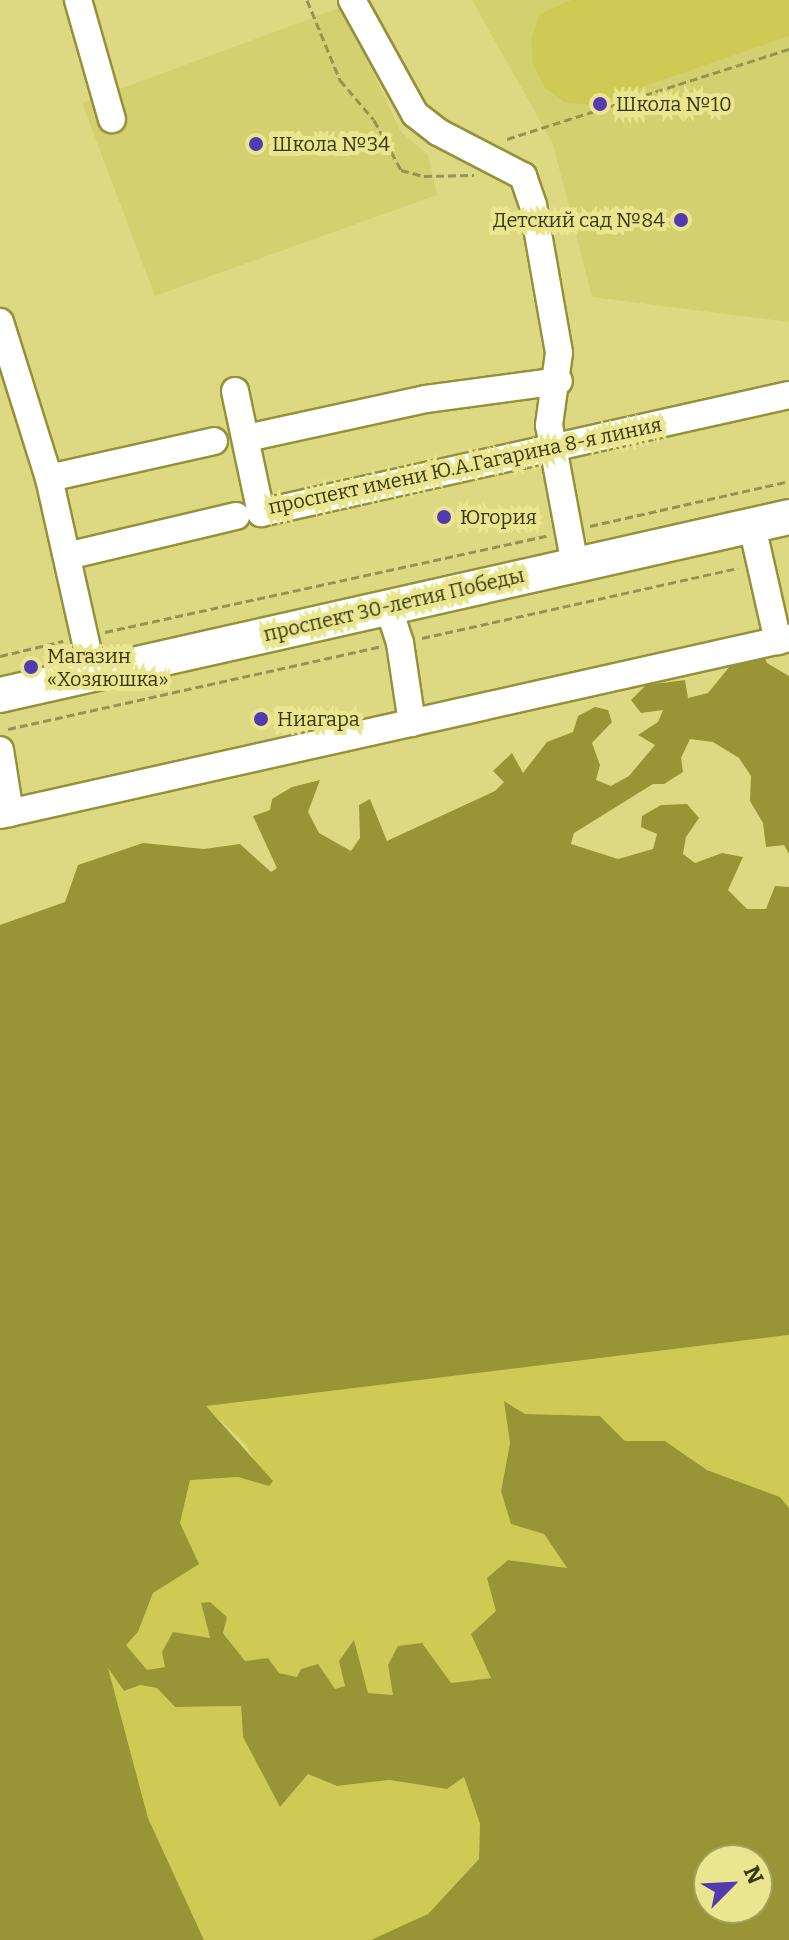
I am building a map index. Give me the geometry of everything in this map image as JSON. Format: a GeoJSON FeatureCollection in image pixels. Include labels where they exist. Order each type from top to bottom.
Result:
{"type":"FeatureCollection","features":[{"type":"Feature","properties":{"kind":"main road","name":"проспект 30-летия Победы"},"geometry":{"type":"LineString","coordinates":[[0,695],[92,670],[789,517]]}},
{"type":"Feature","properties":{"kind":"street"},"geometry":{"type":"LineString","coordinates":[[78,0],[112,119]]}},
{"type":"Feature","properties":{"kind":"street"},"geometry":{"type":"LineString","coordinates":[[352,0],[415,114],[438,132],[523,176],[533,205],[559,353],[559,381],[549,425],[551,450],[575,565]]}},
{"type":"Feature","properties":{"kind":"street"},"geometry":{"type":"LineString","coordinates":[[0,322],[49,478],[92,670]]}},
{"type":"Feature","properties":{"kind":"street"},"geometry":{"type":"LineString","coordinates":[[247,438],[426,399],[559,381]]}},
{"type":"Feature","properties":{"kind":"street","name":"проспект имени Ю.А.Гагарина 8-я линия"},"geometry":{"type":"LineString","coordinates":[[235,391],[261,513],[789,395]]}},
{"type":"Feature","properties":{"kind":"street"},"geometry":{"type":"LineString","coordinates":[[49,478],[214,441]]}},
{"type":"Feature","properties":{"kind":"street"},"geometry":{"type":"LineString","coordinates":[[67,556],[236,516]]}},
{"type":"Feature","properties":{"kind":"street"},"geometry":{"type":"LineString","coordinates":[[0,750],[5,814],[783,640],[752,526]]}},
{"type":"Feature","properties":{"kind":"street"},"geometry":{"type":"LineString","coordinates":[[388,606],[400,643],[412,723]]}},
{"type":"Feature","properties":{"kind":"path"},"geometry":{"type":"LineString","coordinates":[[307,0],[340,80],[374,120],[401,170],[424,176],[480,174]]}},
{"type":"Feature","properties":{"kind":"path"},"geometry":{"type":"LineString","coordinates":[[507,139],[789,49]]}},
{"type":"Feature","properties":{"kind":"path"},"geometry":{"type":"LineString","coordinates":[[0,656],[789,481]]}},
{"type":"Feature","properties":{"kind":"shaded area"},"geometry":{"type":"Polygon","coordinates":[[[472,0],[789,0],[789,322],[592,297],[553,144],[472,0]]]}},
{"type":"Feature","properties":{"kind":"shaded area","name":"Школа №10"},"geometry":{"type":"Polygon","coordinates":[[[571,0],[789,0],[789,36],[590,105],[564,102],[545,88],[533,64],[531,39],[540,14],[571,0]]]}},
{"type":"Feature","properties":{"kind":"shaded area","name":"Школа №34"},"geometry":{"type":"Polygon","coordinates":[[[342,7],[401,132],[428,155],[437,195],[155,296],[82,103],[342,7]]]}},
{"type":"Feature","properties":{"kind":"shaded area"},"geometry":{"type":"Polygon","coordinates":[[[762,652],[767,663],[789,676],[789,854],[784,845],[766,847],[763,823],[750,801],[751,776],[739,758],[713,742],[690,739],[681,758],[683,772],[664,784],[653,784],[574,833],[571,844],[618,859],[653,849],[657,834],[641,827],[642,816],[661,805],[687,804],[699,818],[686,837],[683,854],[695,863],[722,853],[743,857],[728,890],[747,909],[766,909],[775,886],[789,887],[789,1335],[206,1406],[273,1481],[269,1486],[238,1477],[190,1480],[180,1523],[199,1564],[153,1593],[138,1632],[126,1645],[147,1670],[165,1667],[162,1652],[173,1632],[210,1638],[201,1603],[210,1602],[227,1617],[223,1633],[245,1661],[268,1658],[279,1673],[297,1677],[301,1669],[318,1664],[335,1689],[345,1686],[339,1661],[354,1640],[368,1693],[393,1695],[388,1665],[398,1646],[422,1643],[451,1683],[491,1678],[471,1634],[496,1611],[487,1578],[508,1560],[567,1568],[544,1534],[511,1524],[501,1491],[510,1443],[504,1401],[525,1414],[600,1416],[625,1441],[665,1441],[707,1470],[780,1497],[789,1508],[789,1940],[371,1940],[428,1914],[479,1859],[480,1824],[464,1777],[447,1789],[389,1780],[337,1786],[308,1774],[280,1807],[243,1737],[241,1706],[175,1707],[157,1688],[140,1685],[124,1691],[108,1668],[148,1818],[204,1940],[0,1940],[0,925],[65,902],[78,865],[143,843],[204,849],[240,844],[271,872],[277,868],[253,816],[270,810],[272,799],[292,787],[320,780],[308,812],[319,833],[351,851],[360,838],[359,805],[370,799],[387,841],[495,791],[504,782],[493,771],[512,753],[523,773],[547,742],[573,732],[578,716],[595,707],[608,710],[612,722],[592,743],[600,765],[596,780],[611,786],[629,776],[655,745],[638,735],[658,722],[663,710],[641,713],[631,700],[646,685],[685,680],[688,698],[708,693],[735,660],[762,652]]]}},
{"type":"Feature","properties":{"kind":"shaded area"},"geometry":{"type":"Polygon","coordinates":[[[789,1335],[789,1508],[780,1497],[707,1470],[665,1441],[625,1441],[600,1416],[525,1414],[505,1401],[510,1443],[501,1491],[544,1534],[567,1568],[509,1560],[496,1611],[491,1678],[451,1683],[422,1643],[388,1665],[394,1695],[367,1693],[354,1640],[345,1686],[335,1690],[318,1664],[298,1677],[278,1673],[268,1658],[245,1661],[201,1604],[210,1638],[199,1640],[165,1667],[147,1671],[125,1645],[138,1632],[153,1593],[198,1564],[180,1523],[190,1479],[238,1477],[269,1486],[246,1445],[205,1406],[789,1335]]]}},
{"type":"Feature","properties":{"kind":"shaded area"},"geometry":{"type":"Polygon","coordinates":[[[107,1666],[124,1691],[139,1685],[157,1688],[175,1707],[241,1706],[243,1737],[280,1807],[308,1774],[337,1786],[389,1780],[447,1789],[464,1776],[480,1824],[479,1859],[428,1914],[375,1940],[204,1940],[148,1818],[107,1666]]]}},
{"type":"Feature","properties":{"kind":"place","name":"Школа №10"},"geometry":{"type":"Point","coordinates":[600,104]}},
{"type":"Feature","properties":{"kind":"place","name":"Школа №34"},"geometry":{"type":"Point","coordinates":[256,144]}},
{"type":"Feature","properties":{"kind":"place","name":"Детский сад №84"},"geometry":{"type":"Point","coordinates":[681,220]}},
{"type":"Feature","properties":{"kind":"place","name":"Югория"},"geometry":{"type":"Point","coordinates":[444,517]}},
{"type":"Feature","properties":{"kind":"place","name":"Магазин «Хозяюшка»"},"geometry":{"type":"Point","coordinates":[31,667]}},
{"type":"Feature","properties":{"kind":"place","name":"Ниагара"},"geometry":{"type":"Point","coordinates":[261,719]}}]}
